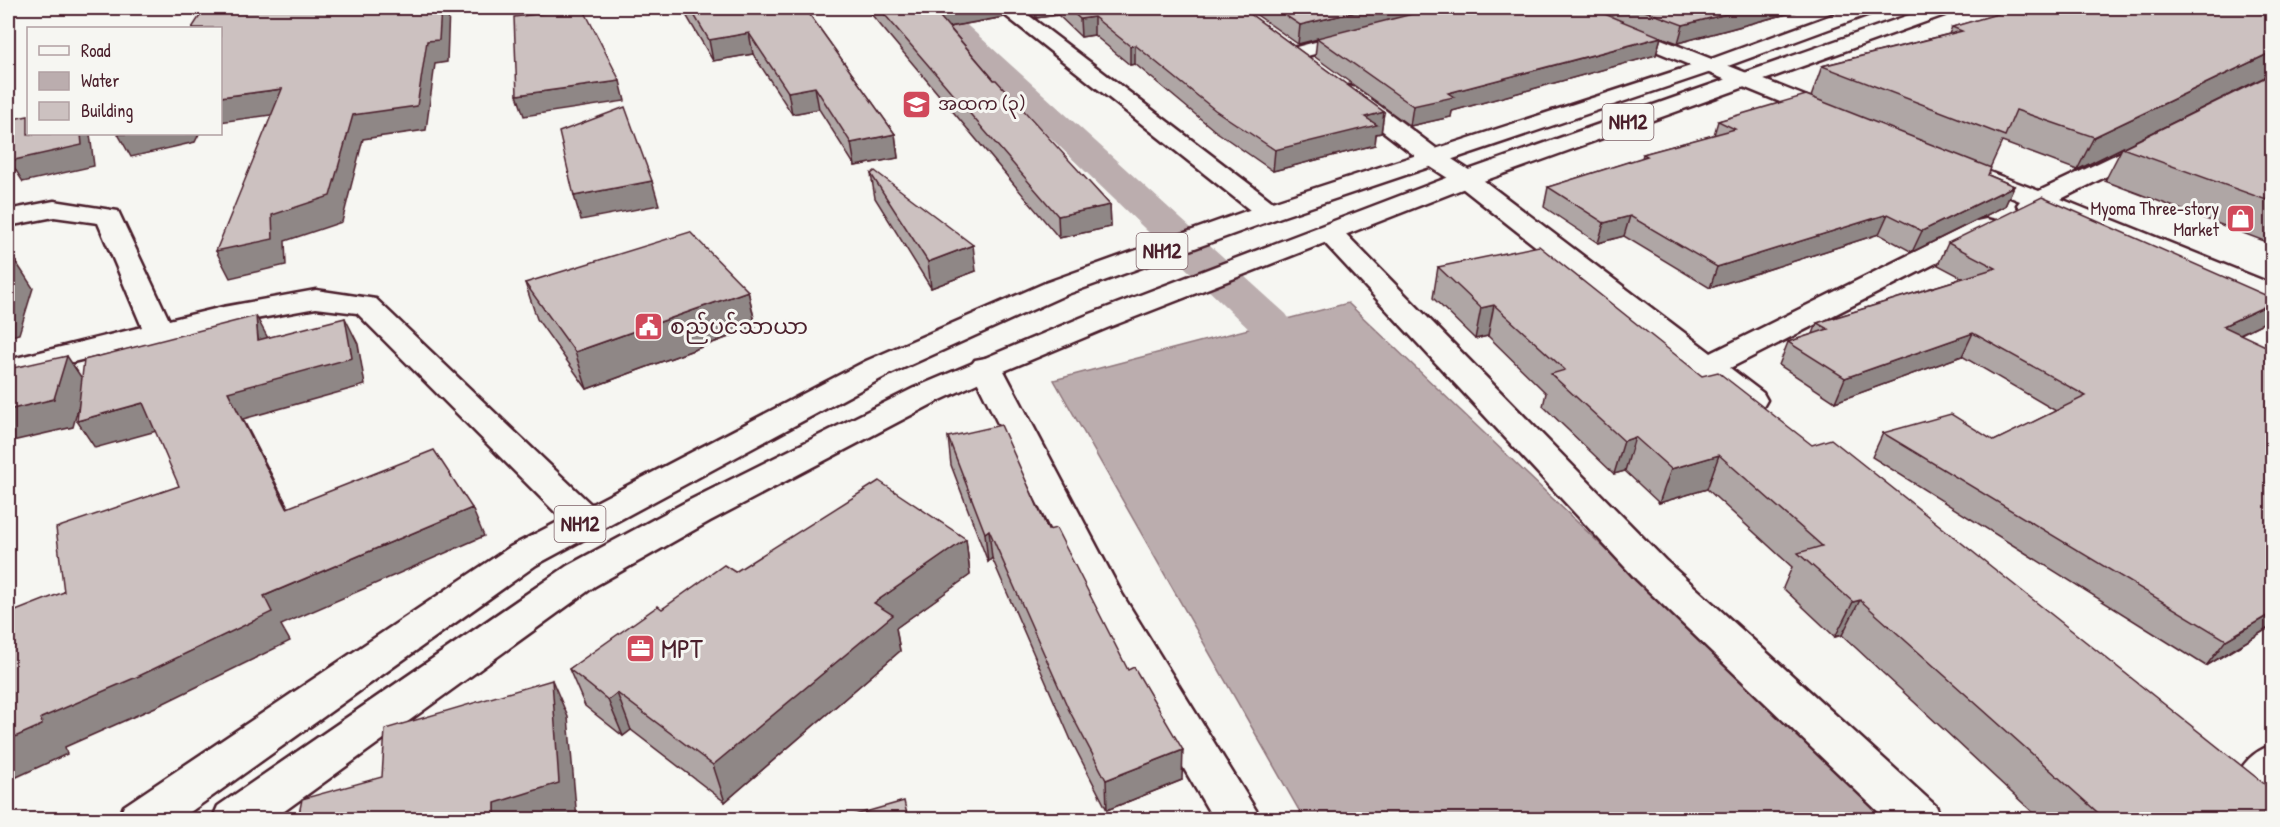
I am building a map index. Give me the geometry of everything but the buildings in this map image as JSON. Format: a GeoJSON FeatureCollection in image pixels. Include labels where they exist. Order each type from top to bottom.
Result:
{"type":"FeatureCollection","features":[{"type":"Feature","properties":{"kind":"main road"},"geometry":{"type":"LineString","coordinates":[[1008,8],[1269,212]]}},
{"type":"Feature","properties":{"kind":"main road"},"geometry":{"type":"LineString","coordinates":[[1567,8],[1854,124]]}},
{"type":"Feature","properties":{"kind":"main road","name":"NH12"},"geometry":{"type":"LineString","coordinates":[[141,819],[523,556],[877,368],[1055,289],[1269,212],[1710,66],[1868,8]]}},
{"type":"Feature","properties":{"kind":"main road","name":"NH12"},"geometry":{"type":"LineString","coordinates":[[235,819],[581,576],[707,507],[925,395],[986,367],[1096,322],[1466,179],[1946,8]]}},
{"type":"Feature","properties":{"kind":"main road"},"geometry":{"type":"LineString","coordinates":[[1296,53],[1377,32]]}},
{"type":"Feature","properties":{"kind":"main road"},"geometry":{"type":"LineString","coordinates":[[1269,34],[1432,157],[1466,179],[1774,417]]}},
{"type":"Feature","properties":{"kind":"main road"},"geometry":{"type":"LineString","coordinates":[[1708,367],[2178,132]]}},
{"type":"Feature","properties":{"kind":"main road"},"geometry":{"type":"LineString","coordinates":[[1953,164],[2272,294]]}},
{"type":"Feature","properties":{"kind":"main road"},"geometry":{"type":"LineString","coordinates":[[8,218],[54,209],[109,217],[159,332]]}},
{"type":"Feature","properties":{"kind":"main road"},"geometry":{"type":"LineString","coordinates":[[1320,236],[1651,570],[1919,819]]}},
{"type":"Feature","properties":{"kind":"main road"},"geometry":{"type":"LineString","coordinates":[[8,369],[223,316],[316,299],[366,306],[586,521]]}},
{"type":"Feature","properties":{"kind":"main road"},"geometry":{"type":"LineString","coordinates":[[986,367],[1106,601],[1239,819]]}},
{"type":"Feature","properties":{"kind":"water"},"geometry":{"type":"Polygon","coordinates":[[[1348,303],[1888,819],[1304,819],[1054,380],[1348,303]]]}},
{"type":"Feature","properties":{"kind":"waterway"},"geometry":{"type":"LineString","coordinates":[[931,8],[1270,324]]}},
{"type":"Feature","properties":{"kind":"place","name":"အထက (၃)"},"geometry":{"type":"Point","coordinates":[917,104]}},
{"type":"Feature","properties":{"kind":"place","name":"Myoma Three-story Market"},"geometry":{"type":"Point","coordinates":[2240,219]}},
{"type":"Feature","properties":{"kind":"place","name":"စည်ပင်သာယာ"},"geometry":{"type":"Point","coordinates":[649,326]}},
{"type":"Feature","properties":{"kind":"place","name":"MPT"},"geometry":{"type":"Point","coordinates":[640,649]}}]}
